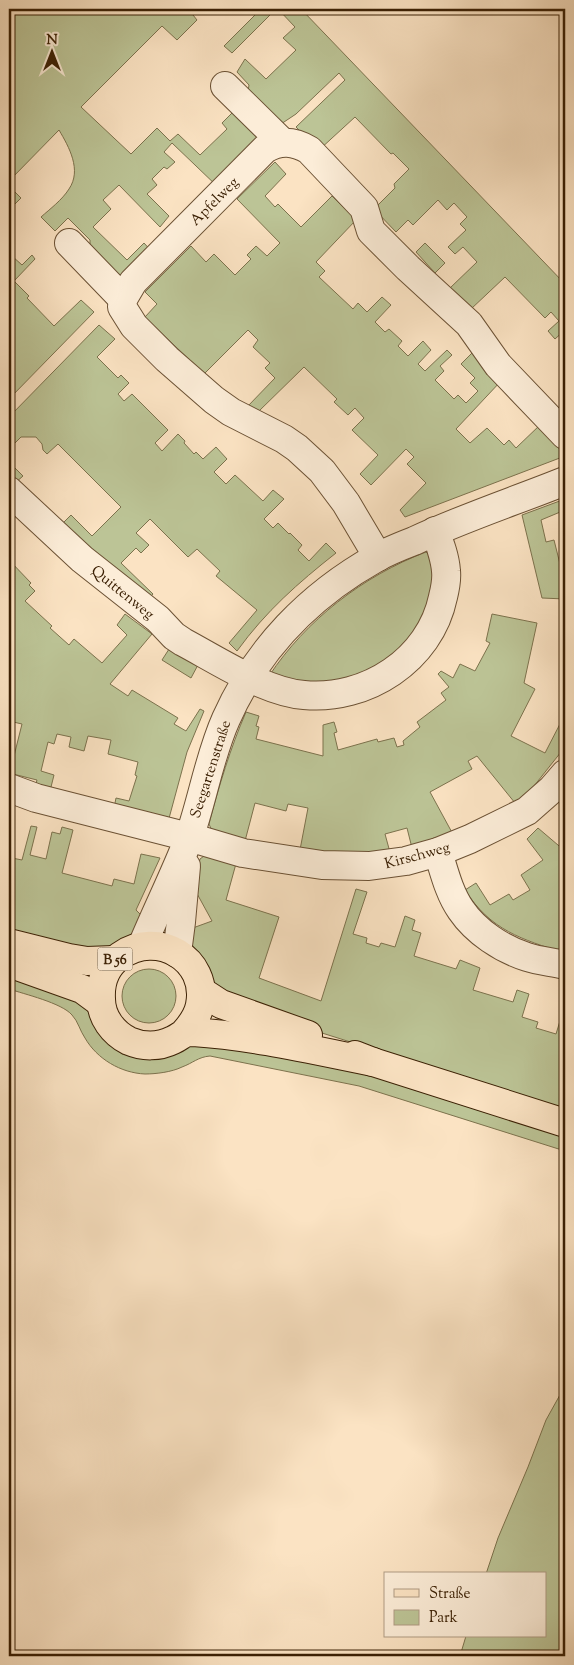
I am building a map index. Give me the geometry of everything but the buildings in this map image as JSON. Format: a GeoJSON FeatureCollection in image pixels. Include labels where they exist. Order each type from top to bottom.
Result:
{"type":"FeatureCollection","features":[{"type":"Feature","properties":{"kind":"main road","name":"B 56"},"geometry":{"type":"LineString","coordinates":[[9,943],[87,961],[114,960]]}},
{"type":"Feature","properties":{"kind":"main road","name":"B 56"},"geometry":{"type":"LineString","coordinates":[[154,945],[177,953],[189,962],[197,976],[200,991],[200,1006],[194,1020],[185,1032],[175,1040],[150,1046],[137,1044],[117,1033],[104,1015],[100,988],[105,973],[114,960],[127,951],[142,946],[154,945]]}},
{"type":"Feature","properties":{"kind":"main road","name":"B 56"},"geometry":{"type":"LineString","coordinates":[[9,964],[82,989],[101,1004]]}},
{"type":"Feature","properties":{"kind":"main road"},"geometry":{"type":"LineString","coordinates":[[200,991],[221,1004],[307,1035],[373,1062],[565,1122]]}},
{"type":"Feature","properties":{"kind":"main road"},"geometry":{"type":"LineString","coordinates":[[185,1032],[228,1034],[373,1062]]}},
{"type":"Feature","properties":{"kind":"street"},"geometry":{"type":"LineString","coordinates":[[225,86],[282,142],[296,144],[309,150],[364,208],[371,231],[469,324],[498,365],[565,435]]}},
{"type":"Feature","properties":{"kind":"street","name":"Apfelweg"},"geometry":{"type":"LineString","coordinates":[[124,299],[133,282],[265,149],[282,142]]}},
{"type":"Feature","properties":{"kind":"street"},"geometry":{"type":"LineString","coordinates":[[69,243],[124,299],[122,307],[134,326],[167,359],[214,400],[231,412],[284,439],[309,458],[322,471],[346,503],[378,557]]}},
{"type":"Feature","properties":{"kind":"street","name":"Seegartenstraße"},"geometry":{"type":"LineString","coordinates":[[142,946],[189,837],[217,739],[235,700],[267,650],[299,614],[335,584],[378,557],[435,531],[565,481]]}},
{"type":"Feature","properties":{"kind":"street","name":"Quittenweg"},"geometry":{"type":"LineString","coordinates":[[9,491],[82,559],[158,619],[174,636],[248,677]]}},
{"type":"Feature","properties":{"kind":"street"},"geometry":{"type":"LineString","coordinates":[[248,677],[282,691],[318,696],[347,692],[364,687],[388,674],[418,648],[427,636],[439,612],[446,572],[442,548],[435,531]]}},
{"type":"Feature","properties":{"kind":"street","name":"Kirschweg"},"geometry":{"type":"LineString","coordinates":[[189,837],[243,853],[283,860],[343,866],[369,866],[406,861],[438,852],[470,839],[526,811],[552,789],[565,774]]}},
{"type":"Feature","properties":{"kind":"street"},"geometry":{"type":"LineString","coordinates":[[9,788],[36,798],[189,837]]}},
{"type":"Feature","properties":{"kind":"street","name":"Seegartenstraße"},"geometry":{"type":"LineString","coordinates":[[177,953],[189,837]]}},
{"type":"Feature","properties":{"kind":"street"},"geometry":{"type":"LineString","coordinates":[[438,852],[452,893],[461,910],[476,927],[492,940],[520,954],[565,965]]}},
{"type":"Feature","properties":{"kind":"green space"},"geometry":{"type":"Polygon","coordinates":[[[9,9],[199,9],[193,15],[197,20],[177,40],[162,26],[81,107],[131,154],[157,128],[170,141],[178,134],[200,155],[227,129],[222,123],[237,108],[262,135],[219,188],[172,143],[164,152],[175,162],[167,169],[164,167],[152,179],[157,185],[147,194],[169,216],[160,227],[119,185],[103,200],[111,209],[93,227],[127,260],[144,243],[154,254],[128,279],[114,279],[90,256],[90,240],[68,218],[55,231],[41,217],[56,204],[73,182],[73,159],[59,130],[9,181],[9,9]]]}},
{"type":"Feature","properties":{"kind":"green space"},"geometry":{"type":"Polygon","coordinates":[[[253,9],[276,9],[232,53],[224,46],[257,13],[253,9]]]}},
{"type":"Feature","properties":{"kind":"green space"},"geometry":{"type":"Polygon","coordinates":[[[278,9],[301,9],[565,284],[565,330],[555,339],[548,331],[559,321],[551,312],[545,318],[505,277],[471,309],[450,288],[477,262],[463,247],[455,254],[448,247],[466,230],[460,224],[467,217],[454,203],[447,210],[438,200],[413,225],[408,220],[396,232],[374,209],[395,188],[394,184],[409,169],[393,153],[391,154],[355,117],[319,150],[296,127],[345,80],[339,73],[296,114],[281,124],[247,98],[249,85],[237,72],[245,59],[266,79],[296,50],[283,38],[295,27],[278,9]]]}},
{"type":"Feature","properties":{"kind":"green space"},"geometry":{"type":"Polygon","coordinates":[[[275,162],[286,174],[265,196],[275,207],[278,204],[301,227],[332,196],[356,220],[316,262],[325,271],[319,277],[353,309],[358,303],[367,312],[382,297],[391,305],[375,322],[385,332],[389,329],[402,341],[398,346],[408,356],[423,341],[431,350],[418,364],[425,371],[447,350],[452,355],[440,366],[444,371],[435,380],[454,399],[458,395],[466,403],[478,391],[470,383],[475,378],[461,364],[473,352],[501,381],[456,429],[470,443],[487,428],[504,445],[509,440],[516,448],[541,424],[565,451],[565,456],[405,517],[400,510],[426,483],[407,464],[414,457],[406,449],[371,485],[360,474],[378,455],[352,430],[364,418],[355,408],[348,415],[334,402],[337,399],[304,367],[258,412],[248,406],[275,378],[265,368],[270,363],[253,347],[258,340],[248,330],[204,374],[145,317],[157,304],[145,292],[191,246],[206,262],[214,254],[235,275],[251,259],[247,255],[256,246],[267,256],[280,243],[237,199],[275,162]]]}},
{"type":"Feature","properties":{"kind":"green space"},"geometry":{"type":"Polygon","coordinates":[[[9,186],[21,198],[9,210],[9,186]]]}},
{"type":"Feature","properties":{"kind":"green space"},"geometry":{"type":"Polygon","coordinates":[[[425,243],[445,263],[435,273],[416,252],[425,243]]]}},
{"type":"Feature","properties":{"kind":"green space"},"geometry":{"type":"Polygon","coordinates":[[[32,255],[35,259],[14,281],[29,296],[27,298],[54,326],[81,300],[94,312],[9,399],[9,259],[12,256],[22,265],[32,255]]]}},
{"type":"Feature","properties":{"kind":"green space"},"geometry":{"type":"Polygon","coordinates":[[[99,325],[115,339],[97,357],[118,378],[121,375],[129,383],[118,394],[124,401],[132,394],[168,430],[155,443],[162,451],[178,434],[194,454],[196,452],[203,459],[216,447],[227,459],[214,472],[226,484],[235,475],[263,501],[273,490],[284,499],[264,519],[273,528],[278,523],[290,533],[302,545],[298,550],[309,561],[326,543],[336,553],[283,598],[259,623],[237,651],[229,643],[257,610],[216,576],[220,571],[197,549],[188,557],[150,519],[136,533],[149,545],[141,553],[136,548],[121,563],[153,594],[145,603],[59,527],[71,515],[92,536],[121,507],[58,444],[47,454],[36,437],[21,437],[9,449],[9,417],[99,325]]]}},
{"type":"Feature","properties":{"kind":"green space"},"geometry":{"type":"Polygon","coordinates":[[[9,462],[23,476],[15,483],[9,477],[9,462]]]}},
{"type":"Feature","properties":{"kind":"green space"},"geometry":{"type":"Polygon","coordinates":[[[565,499],[565,510],[541,520],[546,542],[554,540],[565,580],[565,599],[542,598],[522,515],[565,499]]]}},
{"type":"Feature","properties":{"kind":"green space"},"geometry":{"type":"Polygon","coordinates":[[[426,552],[431,557],[438,589],[406,652],[341,687],[269,676],[300,636],[338,602],[380,574],[426,552]]]}},
{"type":"Feature","properties":{"kind":"green space"},"geometry":{"type":"Polygon","coordinates":[[[9,560],[31,583],[29,585],[35,591],[25,601],[69,645],[74,639],[102,663],[127,635],[117,625],[125,614],[152,634],[110,684],[128,696],[132,690],[178,718],[174,724],[186,731],[200,709],[204,711],[187,752],[168,822],[114,808],[116,798],[129,801],[137,776],[135,775],[138,762],[108,754],[111,740],[88,736],[84,751],[69,747],[71,737],[57,734],[54,744],[48,742],[41,771],[54,775],[50,791],[35,787],[37,780],[9,773],[9,764],[12,764],[22,724],[9,721],[9,560]]]}},
{"type":"Feature","properties":{"kind":"green space"},"geometry":{"type":"Polygon","coordinates":[[[492,614],[537,623],[524,683],[535,689],[511,736],[545,753],[561,722],[565,725],[565,747],[534,786],[515,803],[477,756],[468,761],[472,769],[430,792],[455,838],[413,852],[407,828],[385,834],[391,856],[299,855],[308,808],[288,804],[286,811],[255,803],[245,841],[213,833],[209,824],[230,754],[246,712],[259,716],[256,726],[259,727],[256,739],[323,756],[323,725],[334,722],[337,732],[334,733],[338,750],[377,739],[378,742],[394,738],[397,747],[404,745],[403,741],[420,727],[417,722],[446,700],[441,693],[449,687],[438,674],[441,671],[453,678],[460,664],[475,671],[490,643],[486,641],[492,614]]]}},
{"type":"Feature","properties":{"kind":"green space"},"geometry":{"type":"Polygon","coordinates":[[[171,646],[199,663],[191,678],[162,660],[171,646]]]}},
{"type":"Feature","properties":{"kind":"green space"},"geometry":{"type":"Polygon","coordinates":[[[31,826],[37,827],[30,855],[46,859],[52,832],[60,834],[62,827],[73,830],[62,873],[112,886],[114,879],[134,884],[141,854],[160,858],[136,910],[145,919],[136,931],[127,938],[98,952],[9,935],[9,863],[12,858],[22,860],[31,826]]]}},
{"type":"Feature","properties":{"kind":"green space"},"geometry":{"type":"Polygon","coordinates":[[[538,828],[565,851],[564,953],[509,932],[486,915],[465,890],[476,883],[490,905],[509,894],[513,900],[530,890],[521,875],[543,860],[527,839],[538,828]]]}},
{"type":"Feature","properties":{"kind":"green space"},"geometry":{"type":"Polygon","coordinates":[[[208,853],[237,860],[226,900],[279,917],[259,978],[321,1001],[356,889],[367,892],[353,934],[367,938],[366,943],[379,947],[381,943],[395,947],[405,916],[415,920],[412,930],[421,933],[414,956],[456,969],[460,960],[480,968],[473,990],[513,1002],[517,990],[529,994],[522,1017],[538,1022],[536,1028],[556,1034],[560,1021],[565,1022],[565,1110],[281,1020],[220,995],[196,957],[191,943],[190,929],[212,921],[195,890],[195,880],[200,859],[208,853]]]}},
{"type":"Feature","properties":{"kind":"green space"},"geometry":{"type":"Polygon","coordinates":[[[144,969],[154,969],[168,977],[174,986],[176,996],[174,1006],[168,1015],[154,1023],[144,1023],[134,1018],[127,1011],[122,1001],[122,991],[127,981],[134,974],[144,969]]]}},
{"type":"Feature","properties":{"kind":"green space"},"geometry":{"type":"Polygon","coordinates":[[[9,971],[84,1004],[100,1031],[192,1042],[216,1039],[367,1073],[565,1136],[565,1151],[359,1086],[210,1056],[178,1069],[154,1074],[127,1071],[110,1064],[90,1046],[74,1017],[67,1011],[52,1003],[9,989],[9,971]]]}},
{"type":"Feature","properties":{"kind":"green space"},"geometry":{"type":"Polygon","coordinates":[[[565,1388],[565,1656],[460,1656],[465,1638],[546,1638],[546,1572],[487,1572],[498,1538],[546,1420],[565,1388]]]}}]}
